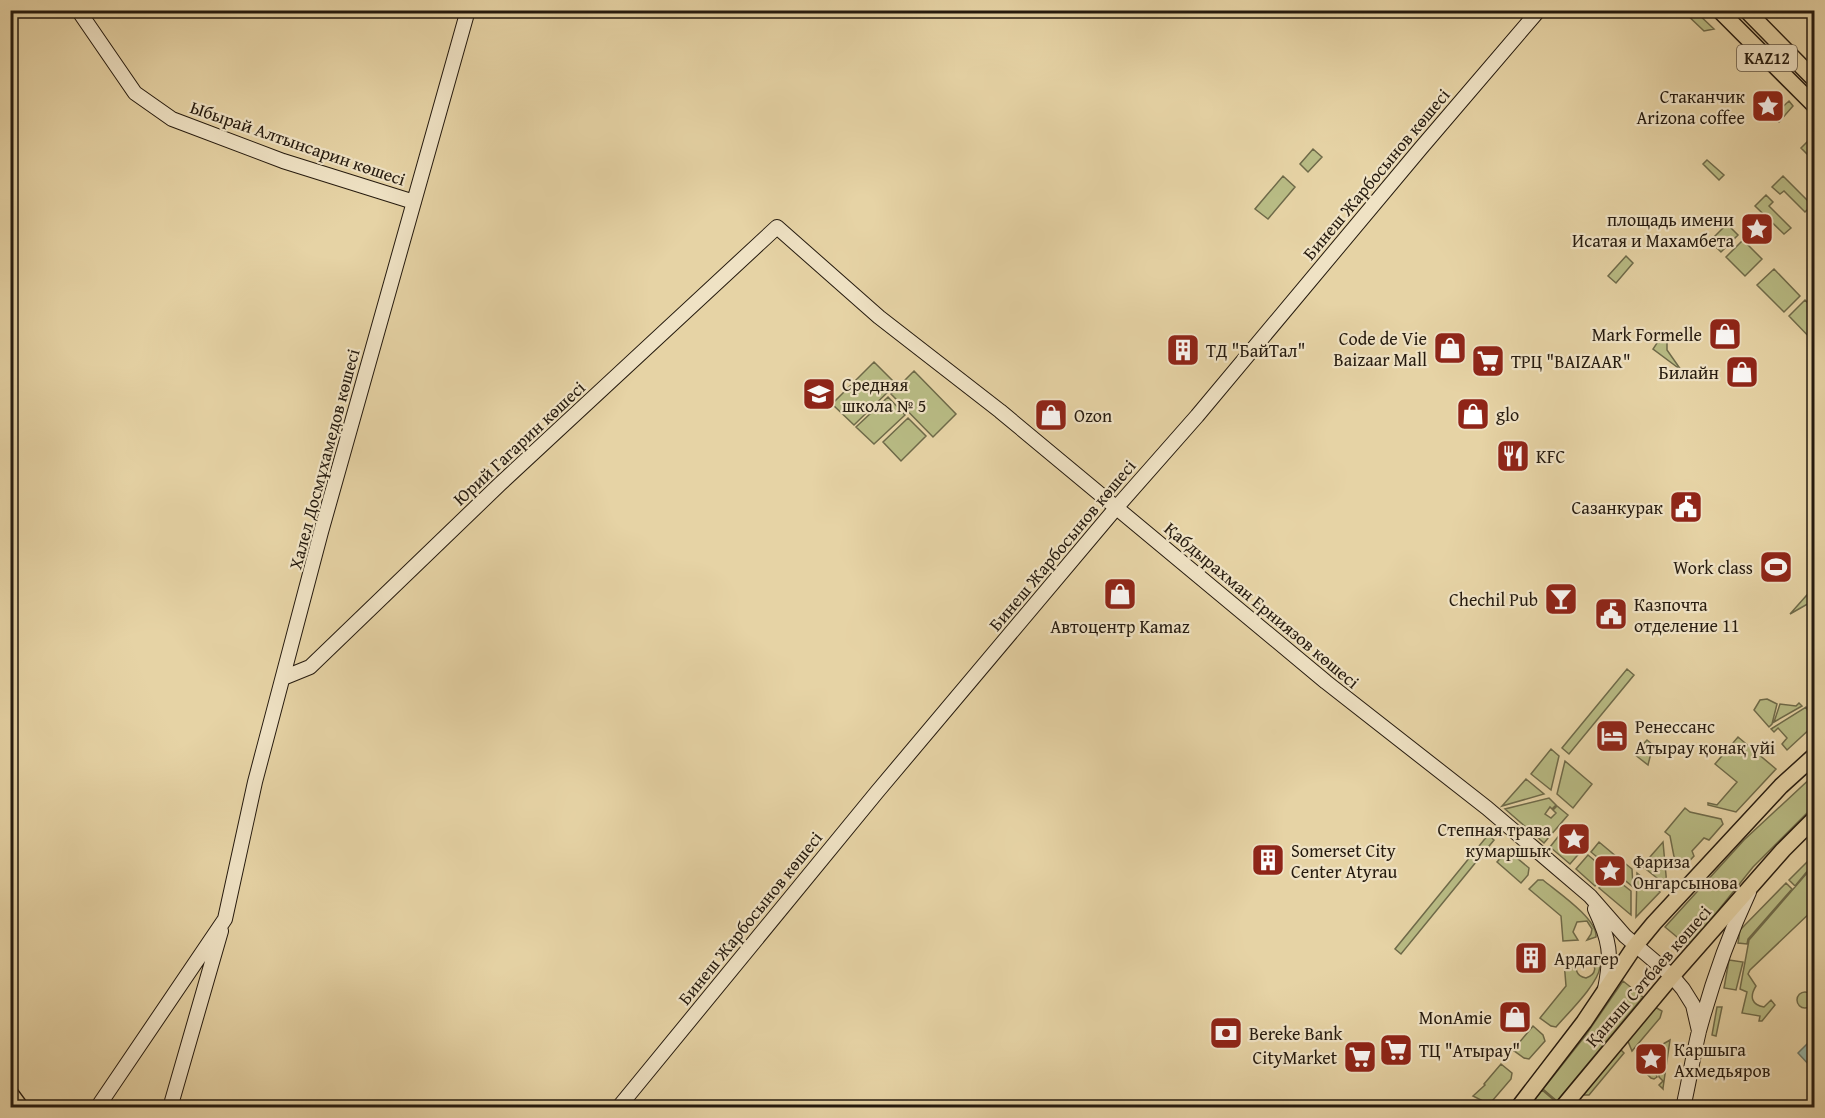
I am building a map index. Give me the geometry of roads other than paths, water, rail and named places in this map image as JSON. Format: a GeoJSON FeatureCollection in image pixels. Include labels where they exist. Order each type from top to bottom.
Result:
{"type":"FeatureCollection","features":[{"type":"Feature","properties":{"kind":"main road","name":"KAZ12"},"geometry":{"type":"LineString","coordinates":[[1719,10],[1815,105]]}},
{"type":"Feature","properties":{"kind":"main road","name":"KAZ12"},"geometry":{"type":"LineString","coordinates":[[1746,10],[1815,79]]}},
{"type":"Feature","properties":{"kind":"main road","name":"Қаныш Сәтбаев көшесі"},"geometry":{"type":"LineString","coordinates":[[1518,1107],[1551,1066],[1635,946],[1774,794],[1815,756]]}},
{"type":"Feature","properties":{"kind":"main road","name":"Қаныш Сәтбаев көшесі"},"geometry":{"type":"LineString","coordinates":[[1562,1107],[1672,976],[1783,850],[1815,819]]}},
{"type":"Feature","properties":{"kind":"main road"},"geometry":{"type":"LineString","coordinates":[[10,1092],[21,1107]]}},
{"type":"Feature","properties":{"kind":"street","name":"Ыбырай Алтынсарин көшесі"},"geometry":{"type":"LineString","coordinates":[[78,10],[135,93],[172,118],[283,161],[414,202]]}},
{"type":"Feature","properties":{"kind":"street","name":"Халел Досмұхамедов көшесі"},"geometry":{"type":"LineString","coordinates":[[170,1107],[225,919],[255,782],[468,10]]}},
{"type":"Feature","properties":{"kind":"street","name":"Бинеш Жарбосынов көшесі"},"geometry":{"type":"LineString","coordinates":[[618,1107],[877,792],[1539,10]]}},
{"type":"Feature","properties":{"kind":"street","name":"Қабдырахман Ерниязов көшесі"},"geometry":{"type":"LineString","coordinates":[[777,227],[879,317],[1000,411],[1326,682],[1487,808],[1590,896],[1635,946],[1672,976],[1693,1005],[1699,1031]]}},
{"type":"Feature","properties":{"kind":"street","name":"Юрий Гагарин көшесі"},"geometry":{"type":"LineString","coordinates":[[283,678],[310,667],[500,484],[777,227]]}},
{"type":"Feature","properties":{"kind":"street"},"geometry":{"type":"LineString","coordinates":[[1683,1107],[1699,1031],[1734,924],[1753,885]]}},
{"type":"Feature","properties":{"kind":"street"},"geometry":{"type":"LineString","coordinates":[[1590,896],[1609,945],[1609,971],[1605,991]]}},
{"type":"Feature","properties":{"kind":"street","name":"Халел Досмұхамедов көшесі"},"geometry":{"type":"LineString","coordinates":[[97,1107],[225,919]]}},
{"type":"Feature","properties":{"kind":"place","name":"Стаканчик Arizona coffee"},"geometry":{"type":"Point","coordinates":[1768,106]}},
{"type":"Feature","properties":{"kind":"place","name":"площадь имени Исатая и Махамбета"},"geometry":{"type":"Point","coordinates":[1757,229]}},
{"type":"Feature","properties":{"kind":"place","name":"Mark Formelle"},"geometry":{"type":"Point","coordinates":[1725,334]}},
{"type":"Feature","properties":{"kind":"place","name":"Code de Vie Baizaar Mall"},"geometry":{"type":"Point","coordinates":[1450,348]}},
{"type":"Feature","properties":{"kind":"place","name":"ТД \"БайТал\""},"geometry":{"type":"Point","coordinates":[1183,350]}},
{"type":"Feature","properties":{"kind":"place","name":"ТРЦ \"BAIZAAR\""},"geometry":{"type":"Point","coordinates":[1488,361]}},
{"type":"Feature","properties":{"kind":"place","name":"Билайн"},"geometry":{"type":"Point","coordinates":[1742,372]}},
{"type":"Feature","properties":{"kind":"place","name":"Средняя школа № 5"},"geometry":{"type":"Point","coordinates":[819,394]}},
{"type":"Feature","properties":{"kind":"place","name":"glo"},"geometry":{"type":"Point","coordinates":[1473,414]}},
{"type":"Feature","properties":{"kind":"place","name":"Ozon"},"geometry":{"type":"Point","coordinates":[1051,415]}},
{"type":"Feature","properties":{"kind":"place","name":"KFC"},"geometry":{"type":"Point","coordinates":[1513,456]}},
{"type":"Feature","properties":{"kind":"place","name":"Сазанкурак"},"geometry":{"type":"Point","coordinates":[1686,507]}},
{"type":"Feature","properties":{"kind":"place","name":"Work class"},"geometry":{"type":"Point","coordinates":[1776,567]}},
{"type":"Feature","properties":{"kind":"place","name":"Автоцентр Kamaz"},"geometry":{"type":"Point","coordinates":[1120,594]}},
{"type":"Feature","properties":{"kind":"place","name":"Chechil Pub"},"geometry":{"type":"Point","coordinates":[1561,599]}},
{"type":"Feature","properties":{"kind":"place","name":"Казпочта отделение 11"},"geometry":{"type":"Point","coordinates":[1611,614]}},
{"type":"Feature","properties":{"kind":"place","name":"Ренессанс Атырау қонақ үйі"},"geometry":{"type":"Point","coordinates":[1612,736]}},
{"type":"Feature","properties":{"kind":"place","name":"Степная трава кумаршык"},"geometry":{"type":"Point","coordinates":[1574,839]}},
{"type":"Feature","properties":{"kind":"place","name":"Somerset City Center Atyrau"},"geometry":{"type":"Point","coordinates":[1268,860]}},
{"type":"Feature","properties":{"kind":"place","name":"Фариза Онгарсынова"},"geometry":{"type":"Point","coordinates":[1610,871]}},
{"type":"Feature","properties":{"kind":"place","name":"Ардагер"},"geometry":{"type":"Point","coordinates":[1531,958]}},
{"type":"Feature","properties":{"kind":"place","name":"MonAmie"},"geometry":{"type":"Point","coordinates":[1515,1017]}},
{"type":"Feature","properties":{"kind":"place","name":"Bereke Bank"},"geometry":{"type":"Point","coordinates":[1226,1033]}},
{"type":"Feature","properties":{"kind":"place","name":"ТЦ \"Атырау\""},"geometry":{"type":"Point","coordinates":[1396,1050]}},
{"type":"Feature","properties":{"kind":"place","name":"CityMarket"},"geometry":{"type":"Point","coordinates":[1360,1057]}},
{"type":"Feature","properties":{"kind":"place","name":"Каршыга Ахмедьяров"},"geometry":{"type":"Point","coordinates":[1651,1059]}}]}
